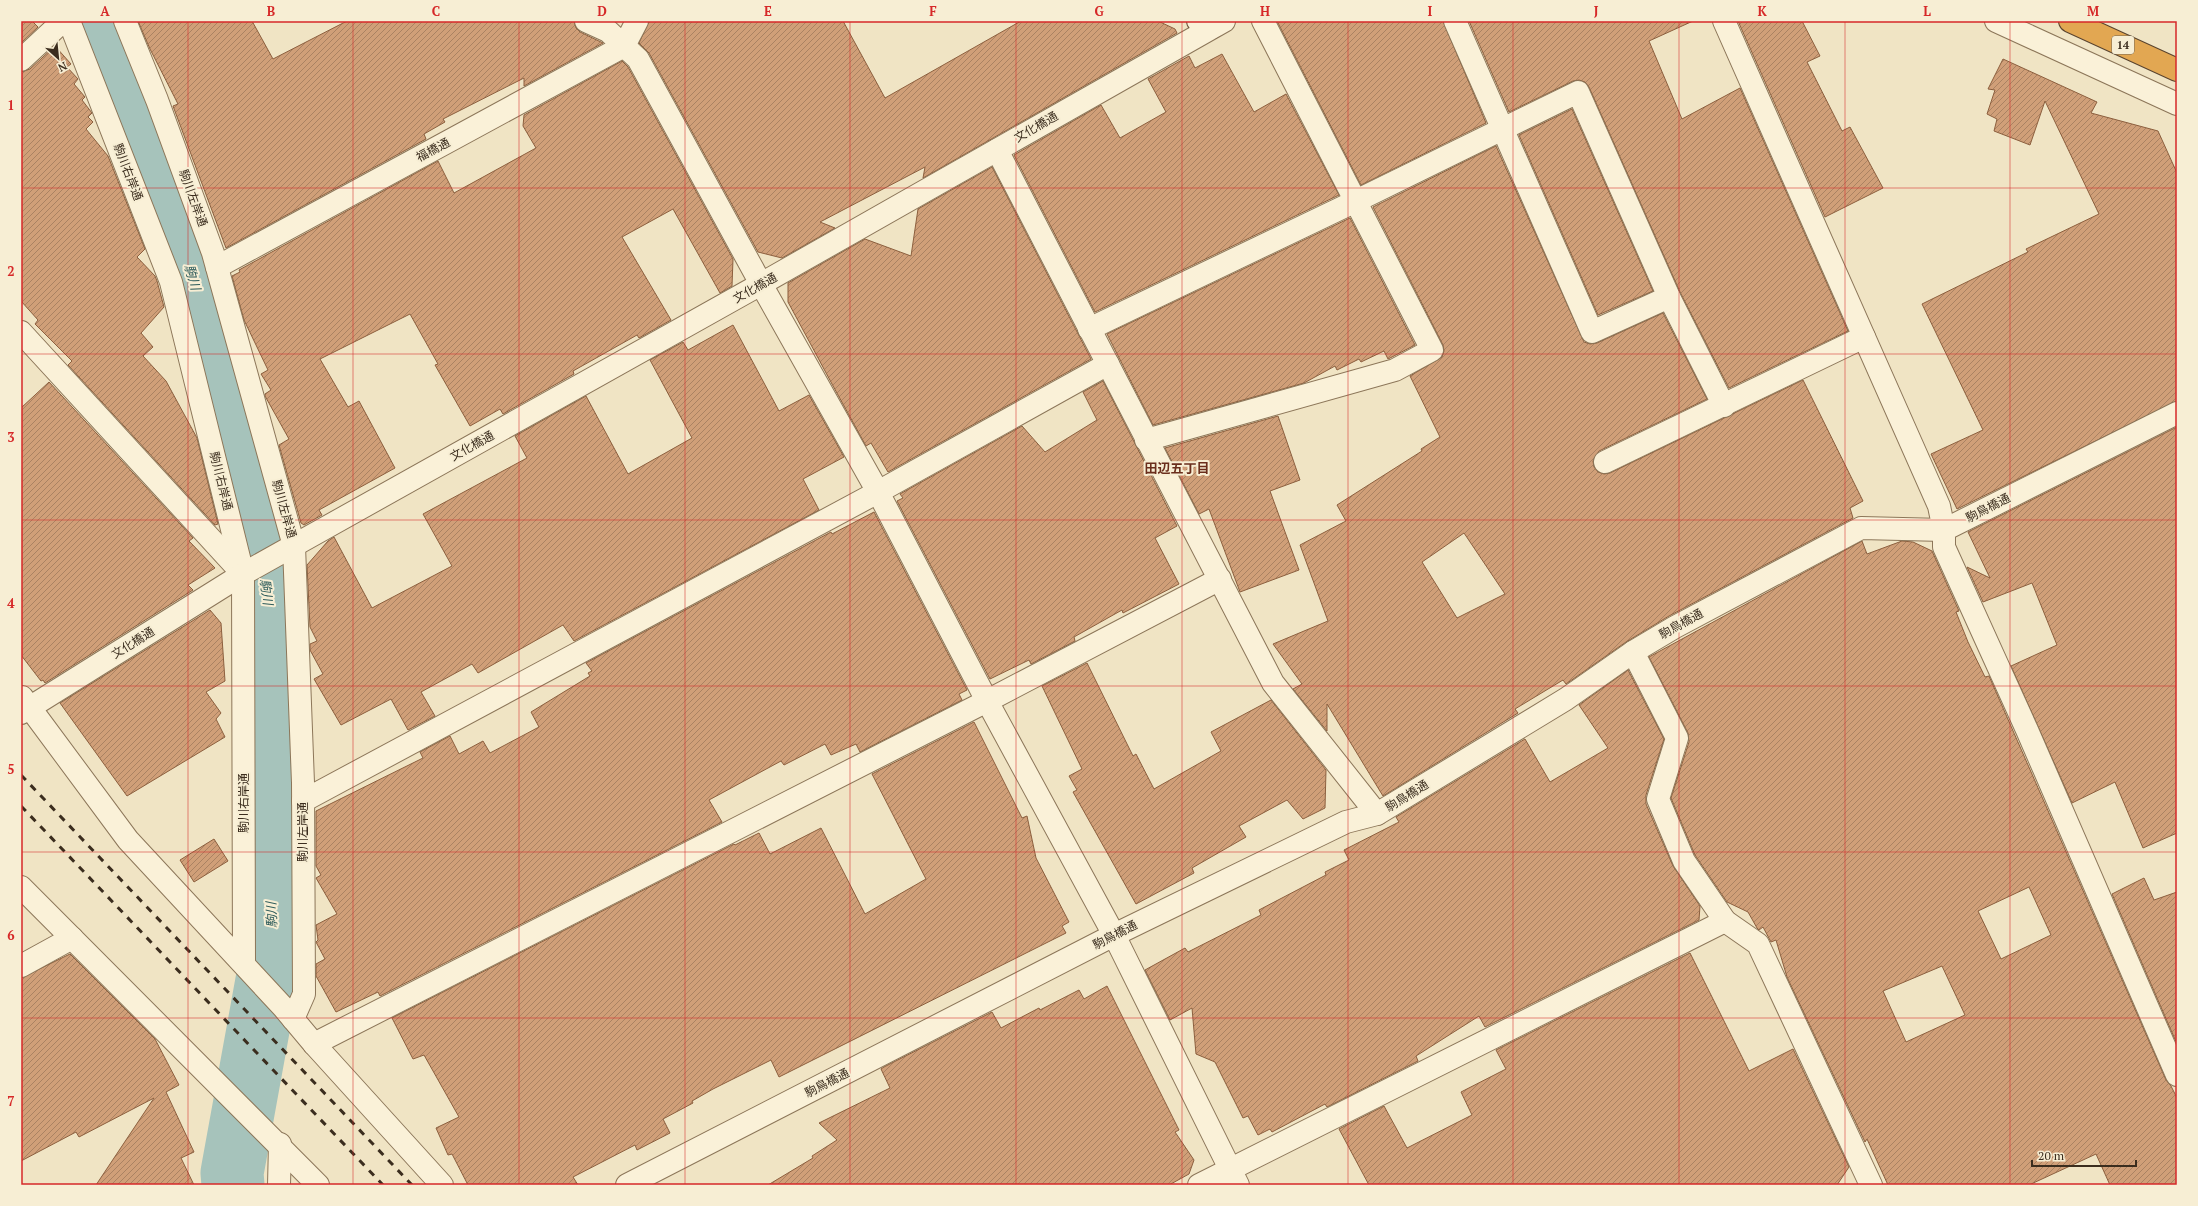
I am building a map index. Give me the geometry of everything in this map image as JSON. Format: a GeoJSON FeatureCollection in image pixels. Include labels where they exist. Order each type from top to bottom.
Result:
{"type":"FeatureCollection","features":[{"type":"Feature","properties":{"kind":"highway","name":"14"},"geometry":{"type":"LineString","coordinates":[[2070,21],[2177,70]]}},
{"type":"Feature","properties":{"kind":"street"},"geometry":{"type":"LineString","coordinates":[[21,60],[63,21]]}},
{"type":"Feature","properties":{"kind":"street","name":"駒川右岸通"},"geometry":{"type":"LineString","coordinates":[[69,21],[171,282],[245,573],[244,964]]}},
{"type":"Feature","properties":{"kind":"street","name":"駒川左岸通"},"geometry":{"type":"LineString","coordinates":[[125,21],[157,100],[217,267],[289,549],[303,801],[304,994],[288,1013]]}},
{"type":"Feature","properties":{"kind":"street"},"geometry":{"type":"LineString","coordinates":[[586,21],[608,31],[638,59],[761,284],[878,492],[987,701],[1114,935],[1234,1177]]}},
{"type":"Feature","properties":{"kind":"street"},"geometry":{"type":"LineString","coordinates":[[624,46],[637,21]]}},
{"type":"Feature","properties":{"kind":"street"},"geometry":{"type":"LineString","coordinates":[[1146,440],[1395,370],[1432,350],[1263,21]]}},
{"type":"Feature","properties":{"kind":"street"},"geometry":{"type":"LineString","coordinates":[[1455,21],[1501,129],[1592,332],[1668,297]]}},
{"type":"Feature","properties":{"kind":"street"},"geometry":{"type":"LineString","coordinates":[[1724,21],[1939,506],[1944,530],[1944,547],[2028,730],[2177,1075]]}},
{"type":"Feature","properties":{"kind":"street"},"geometry":{"type":"LineString","coordinates":[[1996,21],[2177,104]]}},
{"type":"Feature","properties":{"kind":"street","name":"文化橋通"},"geometry":{"type":"LineString","coordinates":[[24,705],[245,573],[997,150],[1211,23]]}},
{"type":"Feature","properties":{"kind":"street","name":"福橋通"},"geometry":{"type":"LineString","coordinates":[[217,267],[624,46]]}},
{"type":"Feature","properties":{"kind":"street"},"geometry":{"type":"LineString","coordinates":[[1089,329],[1356,201],[1578,92],[1668,297],[1724,406]]}},
{"type":"Feature","properties":{"kind":"street"},"geometry":{"type":"LineString","coordinates":[[997,150],[1273,683],[1377,814]]}},
{"type":"Feature","properties":{"kind":"street"},"geometry":{"type":"LineString","coordinates":[[21,332],[245,573]]}},
{"type":"Feature","properties":{"kind":"street"},"geometry":{"type":"LineString","coordinates":[[1605,462],[1724,406],[1864,337]]}},
{"type":"Feature","properties":{"kind":"street"},"geometry":{"type":"LineString","coordinates":[[303,801],[878,492],[1108,364]]}},
{"type":"Feature","properties":{"kind":"street","name":"駒鳥橋通"},"geometry":{"type":"LineString","coordinates":[[627,1185],[1114,935],[1346,822],[1377,814],[1566,699],[1633,652],[1675,627],[1861,528],[1944,530],[2177,413]]}},
{"type":"Feature","properties":{"kind":"street"},"geometry":{"type":"LineString","coordinates":[[314,1044],[987,701],[1220,579]]}},
{"type":"Feature","properties":{"kind":"street"},"geometry":{"type":"LineString","coordinates":[[1633,652],[1677,738],[1658,799],[1684,861],[1725,921],[1758,944],[1862,1183]]}},
{"type":"Feature","properties":{"kind":"street"},"geometry":{"type":"LineString","coordinates":[[24,705],[128,840],[244,964],[314,1044],[442,1185]]}},
{"type":"Feature","properties":{"kind":"street"},"geometry":{"type":"LineString","coordinates":[[21,887],[280,1144],[318,1185]]}},
{"type":"Feature","properties":{"kind":"street"},"geometry":{"type":"LineString","coordinates":[[1199,1185],[1234,1177],[1725,921]]}},
{"type":"Feature","properties":{"kind":"street"},"geometry":{"type":"LineString","coordinates":[[21,966],[72,938]]}},
{"type":"Feature","properties":{"kind":"street"},"geometry":{"type":"LineString","coordinates":[[279,1185],[280,1144]]}},
{"type":"Feature","properties":{"kind":"building"},"geometry":{"type":"Polygon","coordinates":[[[21,21],[32,21],[38,27],[21,43],[21,21]]]}},
{"type":"Feature","properties":{"kind":"building"},"geometry":{"type":"Polygon","coordinates":[[[138,21],[252,21],[273,59],[347,21],[574,21],[576,28],[580,32],[603,43],[524,86],[524,78],[443,119],[445,122],[424,134],[426,139],[226,248],[173,106],[178,104],[150,49],[138,21]]]}},
{"type":"Feature","properties":{"kind":"building"},"geometry":{"type":"Polygon","coordinates":[[[649,21],[843,21],[885,98],[1021,21],[1158,21],[1175,29],[1177,33],[923,178],[925,167],[820,222],[835,228],[782,258],[758,252],[649,53],[639,43],[649,21]]]}},
{"type":"Feature","properties":{"kind":"building"},"geometry":{"type":"Polygon","coordinates":[[[1277,21],[1443,21],[1486,123],[1361,185],[1277,21]]]}},
{"type":"Feature","properties":{"kind":"building"},"geometry":{"type":"Polygon","coordinates":[[[1469,21],[1693,21],[1649,41],[1682,119],[1740,88],[1848,331],[1729,388],[1680,292],[1589,87],[1585,82],[1579,80],[1573,81],[1509,112],[1469,21]]]}},
{"type":"Feature","properties":{"kind":"building"},"geometry":{"type":"Polygon","coordinates":[[[1738,21],[1802,21],[1820,56],[1807,62],[1842,131],[1850,127],[1883,188],[1825,217],[1738,21]]]}},
{"type":"Feature","properties":{"kind":"building"},"geometry":{"type":"Polygon","coordinates":[[[55,46],[71,64],[67,67],[78,79],[74,84],[85,97],[82,100],[92,113],[88,117],[93,122],[86,129],[108,156],[145,249],[137,257],[155,276],[157,281],[164,307],[141,333],[153,347],[143,356],[166,381],[197,438],[218,524],[215,525],[68,365],[72,361],[35,324],[38,320],[21,301],[21,72],[30,69],[55,46]]]}},
{"type":"Feature","properties":{"kind":"building"},"geometry":{"type":"Polygon","coordinates":[[[1222,54],[1254,112],[1286,94],[1339,195],[1095,312],[1014,155],[1101,105],[1120,138],[1166,112],[1148,79],[1189,56],[1195,68],[1222,54]]]}},
{"type":"Feature","properties":{"kind":"building"},"geometry":{"type":"Polygon","coordinates":[[[2003,59],[2097,102],[2091,113],[2158,131],[2177,173],[2177,401],[1957,509],[1931,454],[1983,430],[1922,304],[2028,252],[2026,249],[2099,214],[2045,101],[2030,145],[1994,131],[1997,119],[1987,114],[1995,90],[1988,89],[2003,59]]]}},
{"type":"Feature","properties":{"kind":"building"},"geometry":{"type":"Polygon","coordinates":[[[622,61],[628,67],[733,259],[732,286],[720,293],[673,209],[622,237],[671,320],[639,338],[637,335],[573,371],[574,374],[503,414],[500,409],[470,426],[435,365],[438,364],[410,314],[320,359],[348,407],[359,401],[395,468],[319,510],[322,515],[304,525],[301,523],[279,445],[289,439],[265,396],[265,394],[271,390],[261,374],[268,370],[244,320],[232,276],[240,272],[239,270],[438,161],[454,193],[536,148],[523,126],[524,115],[622,61]]]}},
{"type":"Feature","properties":{"kind":"building"},"geometry":{"type":"Polygon","coordinates":[[[1572,109],[1653,291],[1598,315],[1519,135],[1572,109]]]}},
{"type":"Feature","properties":{"kind":"building"},"geometry":{"type":"Polygon","coordinates":[[[1496,146],[1584,342],[1590,344],[1597,343],[1663,313],[1707,399],[1599,451],[1593,461],[1594,467],[1598,472],[1604,474],[1610,473],[1803,380],[1863,501],[1850,508],[1853,518],[1669,616],[1626,642],[1566,684],[1563,680],[1515,709],[1518,713],[1383,796],[1327,704],[1327,731],[1293,689],[1302,684],[1273,644],[1328,621],[1300,545],[1346,521],[1337,505],[1422,451],[1421,449],[1440,437],[1410,376],[1442,357],[1444,351],[1443,345],[1373,207],[1496,146]],[[1464,533],[1422,562],[1457,618],[1505,594],[1464,533]]]}},
{"type":"Feature","properties":{"kind":"building"},"geometry":{"type":"Polygon","coordinates":[[[992,167],[1091,359],[888,472],[871,443],[866,446],[788,302],[788,283],[865,239],[911,256],[918,209],[992,167]]]}},
{"type":"Feature","properties":{"kind":"building"},"geometry":{"type":"Polygon","coordinates":[[[1350,218],[1415,345],[1388,359],[1384,351],[1361,362],[1359,359],[1337,370],[1335,366],[1304,383],[1153,425],[1107,334],[1350,218]]]}},
{"type":"Feature","properties":{"kind":"building"},"geometry":{"type":"Polygon","coordinates":[[[733,325],[779,411],[809,395],[844,457],[803,479],[819,510],[574,641],[563,625],[478,673],[472,664],[421,692],[435,716],[408,730],[391,699],[341,725],[314,679],[323,674],[310,650],[310,644],[317,641],[310,627],[307,565],[328,541],[334,537],[372,608],[452,566],[423,514],[527,458],[515,436],[586,396],[628,474],[692,438],[650,360],[683,342],[688,350],[733,325]]]}},
{"type":"Feature","properties":{"kind":"building"},"geometry":{"type":"Polygon","coordinates":[[[1103,381],[1177,526],[1155,538],[1179,584],[1123,613],[1122,610],[1074,637],[1075,641],[1031,664],[1029,660],[990,679],[897,501],[903,498],[900,494],[1022,426],[1045,452],[1097,420],[1083,392],[1103,381]]]}},
{"type":"Feature","properties":{"kind":"building"},"geometry":{"type":"Polygon","coordinates":[[[49,382],[193,538],[189,541],[215,568],[188,585],[193,590],[45,683],[43,680],[41,681],[21,655],[21,408],[49,382]]]}},
{"type":"Feature","properties":{"kind":"building"},"geometry":{"type":"Polygon","coordinates":[[[1278,416],[1300,480],[1270,491],[1299,570],[1240,592],[1209,509],[1199,514],[1165,448],[1278,416]]]}},
{"type":"Feature","properties":{"kind":"building"},"geometry":{"type":"Polygon","coordinates":[[[2177,427],[2177,833],[2143,848],[2115,782],[2072,803],[2011,666],[2057,645],[2032,583],[1983,602],[1967,567],[1990,578],[1968,532],[2177,427]]]}},
{"type":"Feature","properties":{"kind":"building"},"geometry":{"type":"Polygon","coordinates":[[[874,512],[967,690],[959,694],[962,700],[860,752],[856,744],[831,755],[825,744],[784,765],[781,761],[709,800],[722,822],[380,996],[378,992],[336,1012],[316,976],[316,964],[325,959],[316,942],[318,940],[316,925],[337,914],[316,878],[321,875],[316,866],[316,811],[423,758],[420,752],[450,736],[459,754],[483,741],[490,753],[539,727],[531,712],[590,676],[588,673],[592,671],[586,663],[831,532],[832,534],[874,512]]]}},
{"type":"Feature","properties":{"kind":"building"},"geometry":{"type":"Polygon","coordinates":[[[1862,541],[1867,554],[1902,541],[1913,542],[1932,551],[1959,611],[1956,612],[1968,642],[1985,677],[1989,676],[2166,1080],[2177,1098],[2177,1185],[2110,1185],[2096,1154],[2029,1185],[1888,1185],[1867,1139],[1865,1142],[1787,977],[1776,940],[1771,942],[1763,927],[1759,930],[1757,928],[1748,912],[1727,902],[1695,855],[1671,798],[1689,742],[1688,733],[1649,657],[1862,541]],[[2029,887],[1978,911],[2001,959],[2051,935],[2029,887]],[[1942,966],[1883,991],[1906,1042],[1965,1015],[1942,966]]]}},
{"type":"Feature","properties":{"kind":"building"},"geometry":{"type":"Polygon","coordinates":[[[210,610],[221,623],[225,681],[206,692],[221,713],[216,719],[225,737],[127,796],[60,703],[210,610]]]}},
{"type":"Feature","properties":{"kind":"building"},"geometry":{"type":"Polygon","coordinates":[[[1087,663],[1133,756],[1136,754],[1154,789],[1221,751],[1211,732],[1271,700],[1326,770],[1325,808],[1303,819],[1287,800],[1239,826],[1246,837],[1192,868],[1194,873],[1136,904],[1073,792],[1077,790],[1069,776],[1082,769],[1042,686],[1087,663]]]}},
{"type":"Feature","properties":{"kind":"building"},"geometry":{"type":"Polygon","coordinates":[[[1628,670],[1664,739],[1646,795],[1646,804],[1673,866],[1700,906],[1699,920],[1485,1027],[1479,1016],[1416,1056],[1418,1061],[1327,1107],[1325,1104],[1272,1132],[1270,1129],[1258,1135],[1248,1116],[1243,1118],[1215,1062],[1196,1054],[1192,1008],[1170,1020],[1145,970],[1185,948],[1188,952],[1261,915],[1259,910],[1326,875],[1325,872],[1349,860],[1344,850],[1399,822],[1396,817],[1525,739],[1550,782],[1608,748],[1579,705],[1628,670]]]}},
{"type":"Feature","properties":{"kind":"building"},"geometry":{"type":"Polygon","coordinates":[[[974,722],[1022,818],[1027,816],[1036,858],[1069,922],[1062,926],[1066,933],[779,1077],[771,1060],[713,1089],[692,1101],[693,1103],[663,1119],[670,1133],[637,1150],[635,1145],[573,1177],[578,1185],[468,1185],[452,1154],[448,1155],[436,1128],[459,1117],[424,1055],[413,1059],[392,1018],[734,844],[735,845],[759,833],[770,854],[821,828],[865,914],[926,879],[872,774],[974,722]]]}},
{"type":"Feature","properties":{"kind":"building"},"geometry":{"type":"Polygon","coordinates":[[[214,839],[228,861],[194,882],[180,860],[214,839]]]}},
{"type":"Feature","properties":{"kind":"building"},"geometry":{"type":"Polygon","coordinates":[[[2144,878],[2154,900],[2177,892],[2177,1044],[2112,894],[2144,878]]]}},
{"type":"Feature","properties":{"kind":"building"},"geometry":{"type":"Polygon","coordinates":[[[1690,953],[1749,1071],[1793,1049],[1849,1167],[1837,1185],[1369,1185],[1339,1129],[1384,1106],[1407,1148],[1472,1115],[1461,1092],[1506,1069],[1496,1050],[1690,953]]]}},
{"type":"Feature","properties":{"kind":"building"},"geometry":{"type":"Polygon","coordinates":[[[70,954],[155,1039],[179,1085],[166,1092],[194,1152],[181,1158],[194,1185],[96,1185],[154,1098],[79,1137],[76,1132],[21,1161],[21,978],[70,954]]]}},
{"type":"Feature","properties":{"kind":"building"},"geometry":{"type":"Polygon","coordinates":[[[1107,986],[1179,1130],[1175,1132],[1194,1160],[1189,1174],[1169,1185],[768,1185],[813,1158],[812,1156],[837,1140],[819,1123],[890,1088],[881,1069],[884,1067],[992,1012],[1001,1028],[1039,1008],[1040,1010],[1079,990],[1084,999],[1107,986]]]}},
{"type":"Feature","properties":{"kind":"waterway","name":"駒川"},"geometry":{"type":"LineString","coordinates":[[96,21],[191,267],[255,525],[269,600],[275,698],[268,799],[272,953],[232,1173],[233,1185]]}},
{"type":"Feature","properties":{"kind":"railway"},"geometry":{"type":"LineString","coordinates":[[21,775],[412,1185]]}},
{"type":"Feature","properties":{"kind":"railway"},"geometry":{"type":"LineString","coordinates":[[21,806],[383,1185]]}},
{"type":"Feature","properties":{"kind":"district","name":"田辺五丁目"},"geometry":{"type":"Point","coordinates":[1177,468]}}]}
